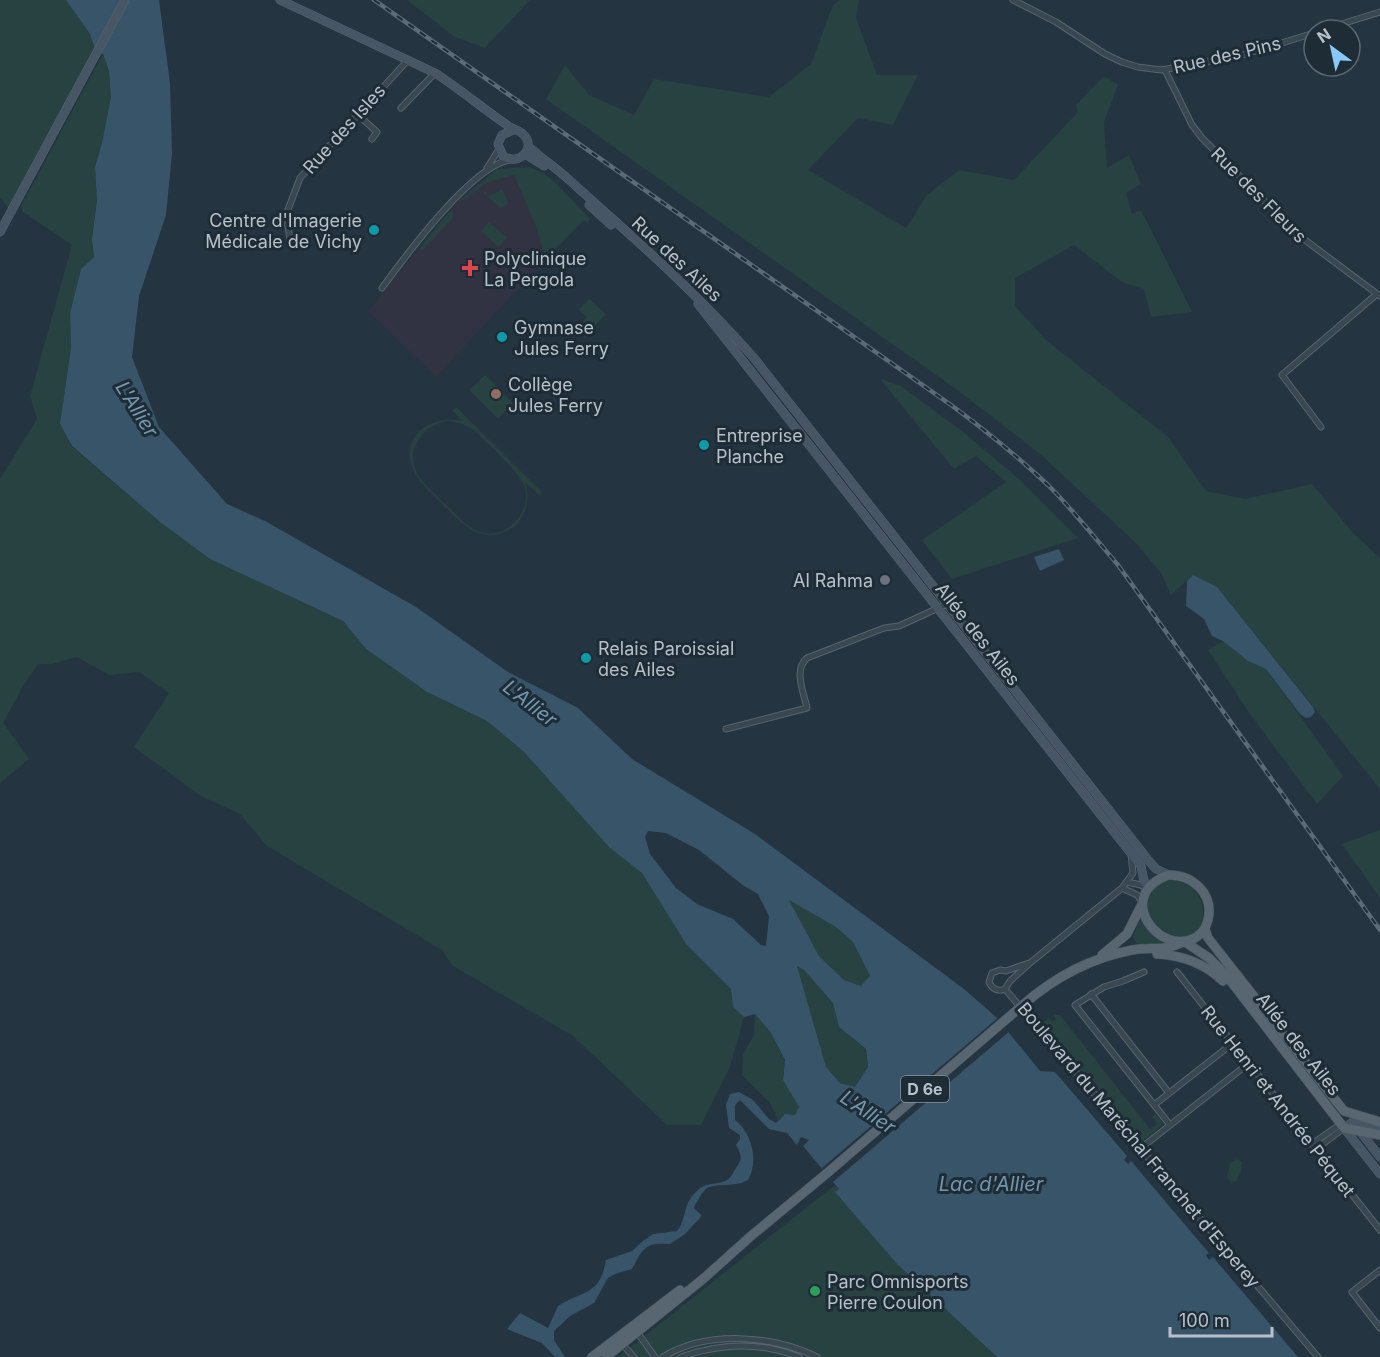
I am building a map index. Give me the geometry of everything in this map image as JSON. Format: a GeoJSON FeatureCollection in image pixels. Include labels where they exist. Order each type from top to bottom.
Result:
{"type":"FeatureCollection","features":[{"type":"Feature","properties":{"kind":"main road"},"geometry":{"type":"LineString","coordinates":[[0,232],[125,0]]}},
{"type":"Feature","properties":{"kind":"main road"},"geometry":{"type":"LineString","coordinates":[[280,0],[435,73],[513,130],[522,133],[528,141],[526,150],[518,159],[510,160],[503,156],[499,149],[499,139],[513,130]]}},
{"type":"Feature","properties":{"kind":"main road"},"geometry":{"type":"LineString","coordinates":[[479,105],[502,135]]}},
{"type":"Feature","properties":{"kind":"main road","name":"Rue des Ailes"},"geometry":{"type":"LineString","coordinates":[[526,150],[562,179],[696,301],[777,405]]}},
{"type":"Feature","properties":{"kind":"main road","name":"Rue des Ailes"},"geometry":{"type":"LineString","coordinates":[[526,150],[565,176],[699,298],[754,358],[792,407]]}},
{"type":"Feature","properties":{"kind":"main road","name":"Allée des Ailes"},"geometry":{"type":"LineString","coordinates":[[777,405],[1141,866],[1147,887]]}},
{"type":"Feature","properties":{"kind":"main road","name":"Allée des Ailes"},"geometry":{"type":"LineString","coordinates":[[792,407],[1149,861],[1156,869],[1169,875]]}},
{"type":"Feature","properties":{"kind":"main road"},"geometry":{"type":"LineString","coordinates":[[1169,875],[1185,877],[1198,885],[1208,904],[1209,913],[1205,929],[1200,935],[1184,942],[1169,940],[1153,929],[1146,918],[1142,903],[1147,887],[1159,878],[1169,875]]}},
{"type":"Feature","properties":{"kind":"main road","name":"D 6e"},"geometry":{"type":"LineString","coordinates":[[1097,960],[1127,934],[1142,903]]}},
{"type":"Feature","properties":{"kind":"main road","name":"Allée des Ailes"},"geometry":{"type":"LineString","coordinates":[[1205,929],[1208,938],[1344,1111],[1346,1124]]}},
{"type":"Feature","properties":{"kind":"main road","name":"Allée des Ailes"},"geometry":{"type":"LineString","coordinates":[[1184,942],[1226,975],[1240,996],[1346,1124],[1380,1174]]}},
{"type":"Feature","properties":{"kind":"main road","name":"D 6e"},"geometry":{"type":"LineString","coordinates":[[592,1357],[630,1333],[703,1279],[1024,1004],[1058,978],[1097,960],[1134,950],[1166,948],[1184,942]]}},
{"type":"Feature","properties":{"kind":"main road"},"geometry":{"type":"LineString","coordinates":[[1097,960],[1139,953],[1168,955],[1194,961],[1215,973],[1240,996]]}},
{"type":"Feature","properties":{"kind":"main road"},"geometry":{"type":"LineString","coordinates":[[1344,1111],[1380,1122]]}},
{"type":"Feature","properties":{"kind":"main road"},"geometry":{"type":"LineString","coordinates":[[1346,1124],[1380,1128]]}},
{"type":"Feature","properties":{"kind":"main road"},"geometry":{"type":"LineString","coordinates":[[1346,1124],[1360,1132],[1380,1135]]}},
{"type":"Feature","properties":{"kind":"main road"},"geometry":{"type":"LineString","coordinates":[[1360,1132],[1380,1157]]}},
{"type":"Feature","properties":{"kind":"main road"},"geometry":{"type":"LineString","coordinates":[[1380,1144],[1380,1151]]}},
{"type":"Feature","properties":{"kind":"main road","name":"D 6e"},"geometry":{"type":"LineString","coordinates":[[606,1357],[621,1345],[642,1319],[751,1236]]}},
{"type":"Feature","properties":{"kind":"street","name":"Rue des Pins"},"geometry":{"type":"LineString","coordinates":[[1013,0],[1056,22],[1105,54],[1138,67],[1166,70],[1236,57],[1302,37]]}},
{"type":"Feature","properties":{"kind":"street"},"geometry":{"type":"LineString","coordinates":[[1361,18],[1380,12]]}},
{"type":"Feature","properties":{"kind":"street","name":"Rue des Isles"},"geometry":{"type":"LineString","coordinates":[[290,239],[286,215],[300,178],[407,61]]}},
{"type":"Feature","properties":{"kind":"street","name":"Rue des Fleurs"},"geometry":{"type":"LineString","coordinates":[[1166,70],[1192,125],[1202,138],[1297,234],[1378,295]]}},
{"type":"Feature","properties":{"kind":"street"},"geometry":{"type":"LineString","coordinates":[[401,108],[435,73]]}},
{"type":"Feature","properties":{"kind":"street"},"geometry":{"type":"LineString","coordinates":[[358,114],[377,132],[372,139]]}},
{"type":"Feature","properties":{"kind":"street"},"geometry":{"type":"LineString","coordinates":[[382,288],[438,218],[493,161],[499,149]]}},
{"type":"Feature","properties":{"kind":"street"},"geometry":{"type":"LineString","coordinates":[[482,174],[496,164],[510,160]]}},
{"type":"Feature","properties":{"kind":"street"},"geometry":{"type":"LineString","coordinates":[[1322,427],[1282,375],[1378,295]]}},
{"type":"Feature","properties":{"kind":"street"},"geometry":{"type":"LineString","coordinates":[[726,729],[807,708],[799,671],[807,658],[885,628],[899,626],[947,604]]}},
{"type":"Feature","properties":{"kind":"street"},"geometry":{"type":"LineString","coordinates":[[1030,963],[1006,972],[994,971],[989,979],[993,988],[999,991],[1005,989],[1010,981],[1030,963],[1122,888],[1133,873],[1131,854]]}},
{"type":"Feature","properties":{"kind":"street"},"geometry":{"type":"LineString","coordinates":[[1127,882],[1147,887]]}},
{"type":"Feature","properties":{"kind":"street"},"geometry":{"type":"LineString","coordinates":[[1122,888],[1131,891],[1142,903]]}},
{"type":"Feature","properties":{"kind":"street"},"geometry":{"type":"LineString","coordinates":[[1006,972],[1010,981]]}},
{"type":"Feature","properties":{"kind":"street"},"geometry":{"type":"LineString","coordinates":[[1144,972],[1104,987],[1075,1005],[1170,1125]]}},
{"type":"Feature","properties":{"kind":"street","name":"Rue Henri et Andrée Péquet"},"geometry":{"type":"LineString","coordinates":[[1177,972],[1380,1230]]}},
{"type":"Feature","properties":{"kind":"street","name":"Boulevard du Maréchal Franchet d'Esperey"},"geometry":{"type":"LineString","coordinates":[[1005,989],[1318,1357]]}},
{"type":"Feature","properties":{"kind":"street"},"geometry":{"type":"LineString","coordinates":[[1091,994],[1169,1093]]}},
{"type":"Feature","properties":{"kind":"street"},"geometry":{"type":"LineString","coordinates":[[1154,1105],[1233,1042]]}},
{"type":"Feature","properties":{"kind":"street"},"geometry":{"type":"LineString","coordinates":[[1141,1148],[1249,1063]]}},
{"type":"Feature","properties":{"kind":"street"},"geometry":{"type":"LineString","coordinates":[[1314,1146],[1346,1124]]}},
{"type":"Feature","properties":{"kind":"street"},"geometry":{"type":"LineString","coordinates":[[1380,1270],[1352,1292],[1380,1328]]}},
{"type":"Feature","properties":{"kind":"street"},"geometry":{"type":"LineString","coordinates":[[1370,1316],[1380,1318]]}},
{"type":"Feature","properties":{"kind":"street"},"geometry":{"type":"LineString","coordinates":[[630,1333],[655,1357]]}},
{"type":"Feature","properties":{"kind":"street"},"geometry":{"type":"LineString","coordinates":[[663,1357],[709,1341],[758,1338],[796,1347],[817,1357]]}},
{"type":"Feature","properties":{"kind":"street"},"geometry":{"type":"LineString","coordinates":[[621,1345],[634,1357]]}},
{"type":"Feature","properties":{"kind":"street"},"geometry":{"type":"LineString","coordinates":[[681,1357],[710,1348],[735,1346],[757,1346],[800,1357]]}},
{"type":"Feature","properties":{"kind":"shaded area","name":"Polyclinique La Pergola"},"geometry":{"type":"Polygon","coordinates":[[[526,166],[543,173],[556,183],[590,219],[588,223],[584,220],[574,229],[436,377],[368,311],[460,199],[497,169],[526,166]]]}},
{"type":"Feature","properties":{"kind":"green space"},"geometry":{"type":"Polygon","coordinates":[[[0,0],[66,0],[90,34],[95,49],[9,208],[0,198],[0,0]]]}},
{"type":"Feature","properties":{"kind":"green space"},"geometry":{"type":"Polygon","coordinates":[[[407,0],[530,0],[485,48],[455,37],[407,0]]]}},
{"type":"Feature","properties":{"kind":"green space"},"geometry":{"type":"Polygon","coordinates":[[[840,0],[859,0],[856,18],[877,75],[918,75],[893,125],[858,118],[808,170],[906,228],[927,195],[959,170],[1014,180],[1078,112],[1076,105],[1104,76],[1118,85],[1104,122],[1107,168],[1129,155],[1141,184],[1126,193],[1132,214],[1141,210],[1192,312],[1151,317],[1144,289],[1122,282],[1074,245],[1015,278],[1015,306],[1047,341],[1167,436],[1206,491],[1245,499],[1312,484],[1354,534],[1380,558],[1380,789],[1217,587],[1193,575],[1171,595],[1161,573],[1136,543],[1039,453],[956,389],[546,99],[565,65],[589,95],[634,115],[654,79],[769,97],[811,64],[833,5],[840,0]]]}},
{"type":"Feature","properties":{"kind":"green space"},"geometry":{"type":"Polygon","coordinates":[[[103,54],[109,71],[111,97],[95,167],[97,200],[92,239],[94,257],[81,269],[70,313],[71,348],[60,424],[71,446],[160,522],[210,559],[343,621],[366,649],[427,692],[487,721],[524,752],[611,848],[642,873],[686,944],[731,989],[733,1007],[744,1017],[730,1067],[701,1125],[667,1125],[573,1036],[453,966],[442,950],[267,846],[240,814],[201,796],[134,747],[169,693],[139,672],[109,675],[77,657],[52,664],[38,664],[3,723],[29,759],[0,783],[0,479],[37,419],[30,396],[72,245],[22,211],[21,206],[103,54]]]}},
{"type":"Feature","properties":{"kind":"green space"},"geometry":{"type":"Polygon","coordinates":[[[529,167],[543,173],[556,183],[590,219],[588,223],[584,220],[546,259],[535,224],[514,175],[488,182],[462,201],[460,200],[497,169],[529,167]]]}},
{"type":"Feature","properties":{"kind":"green space"},"geometry":{"type":"Polygon","coordinates":[[[500,185],[509,203],[500,208],[483,192],[486,191],[488,196],[502,190],[500,185]]]}},
{"type":"Feature","properties":{"kind":"green space"},"geometry":{"type":"Polygon","coordinates":[[[453,212],[453,218],[423,250],[419,249],[448,213],[453,212]]]}},
{"type":"Feature","properties":{"kind":"green space"},"geometry":{"type":"Polygon","coordinates":[[[489,222],[507,238],[498,247],[481,231],[489,222]]]}},
{"type":"Feature","properties":{"kind":"green space"},"geometry":{"type":"Polygon","coordinates":[[[589,299],[606,314],[586,335],[578,327],[587,317],[579,310],[589,299]]]}},
{"type":"Feature","properties":{"kind":"green space"},"geometry":{"type":"Polygon","coordinates":[[[485,375],[513,403],[498,419],[469,390],[485,375]]]}},
{"type":"Feature","properties":{"kind":"green space"},"geometry":{"type":"Polygon","coordinates":[[[880,379],[901,386],[963,432],[1020,480],[1078,538],[952,579],[922,540],[1006,482],[976,456],[954,469],[880,379]]]}},
{"type":"Feature","properties":{"kind":"green space"},"geometry":{"type":"Polygon","coordinates":[[[456,407],[542,492],[539,495],[526,483],[527,502],[524,514],[517,524],[501,534],[481,534],[472,530],[424,486],[413,469],[410,457],[414,437],[430,424],[440,421],[451,420],[462,421],[452,410],[456,407]],[[447,421],[430,428],[418,440],[413,457],[418,475],[426,486],[473,529],[488,533],[504,530],[517,521],[524,507],[526,499],[523,483],[507,462],[474,431],[464,425],[447,421]]]}},
{"type":"Feature","properties":{"kind":"green space"},"geometry":{"type":"Polygon","coordinates":[[[1223,641],[1248,661],[1266,669],[1343,776],[1317,804],[1250,714],[1208,650],[1223,641]]]}},
{"type":"Feature","properties":{"kind":"green space"},"geometry":{"type":"Polygon","coordinates":[[[1380,830],[1380,898],[1342,844],[1380,830]]]}},
{"type":"Feature","properties":{"kind":"green space"},"geometry":{"type":"Polygon","coordinates":[[[1165,881],[1180,882],[1198,894],[1203,916],[1198,930],[1189,936],[1178,936],[1165,932],[1155,924],[1148,913],[1146,901],[1153,889],[1165,881]]]}},
{"type":"Feature","properties":{"kind":"green space"},"geometry":{"type":"Polygon","coordinates":[[[788,899],[836,927],[853,942],[870,976],[861,987],[844,980],[819,956],[788,899]]]}},
{"type":"Feature","properties":{"kind":"green space"},"geometry":{"type":"Polygon","coordinates":[[[1141,917],[1152,934],[1168,943],[1140,945],[1136,943],[1133,936],[1141,917]]]}},
{"type":"Feature","properties":{"kind":"green space"},"geometry":{"type":"Polygon","coordinates":[[[797,966],[804,970],[833,1003],[839,1027],[865,1049],[868,1067],[855,1087],[840,1083],[826,1067],[797,966]]]}},
{"type":"Feature","properties":{"kind":"green space"},"geometry":{"type":"Polygon","coordinates":[[[755,1014],[771,1033],[785,1061],[783,1080],[799,1107],[795,1115],[785,1114],[778,1120],[770,1103],[742,1075],[743,1055],[754,1035],[755,1014]]]}},
{"type":"Feature","properties":{"kind":"green space"},"geometry":{"type":"Polygon","coordinates":[[[1054,1015],[1060,1015],[1150,1129],[1157,1124],[1152,1117],[1155,1114],[1162,1122],[1161,1126],[1143,1141],[1040,1025],[1049,1018],[1052,1022],[1056,1019],[1054,1015]]]}},
{"type":"Feature","properties":{"kind":"green space"},"geometry":{"type":"Polygon","coordinates":[[[1237,1159],[1242,1162],[1241,1172],[1236,1181],[1232,1182],[1227,1178],[1230,1163],[1237,1159]]]}},
{"type":"Feature","properties":{"kind":"green space","name":"Parc Omnisports Pierre Coulon"},"geometry":{"type":"Polygon","coordinates":[[[835,1185],[840,1190],[836,1192],[897,1264],[997,1357],[618,1357],[835,1185]]]}},
{"type":"Feature","properties":{"kind":"water"},"geometry":{"type":"Polygon","coordinates":[[[66,0],[159,0],[170,83],[172,154],[166,215],[139,296],[132,357],[159,427],[227,504],[265,521],[416,607],[508,672],[578,708],[632,759],[755,834],[964,989],[996,1017],[1040,1071],[1055,1072],[1127,1156],[1124,1160],[1128,1164],[1131,1161],[1209,1253],[1206,1255],[1209,1260],[1213,1257],[1298,1357],[997,1357],[897,1264],[835,1192],[839,1189],[803,1146],[809,1140],[801,1137],[797,1145],[787,1133],[769,1129],[740,1100],[735,1105],[735,1120],[746,1132],[753,1156],[748,1180],[706,1189],[694,1208],[701,1215],[700,1218],[685,1234],[670,1244],[650,1245],[642,1251],[632,1269],[608,1278],[594,1303],[570,1316],[554,1331],[554,1340],[565,1357],[555,1357],[542,1343],[507,1329],[520,1313],[548,1328],[558,1306],[595,1286],[603,1272],[606,1260],[632,1251],[653,1234],[677,1231],[688,1203],[695,1193],[706,1185],[728,1179],[740,1161],[741,1155],[736,1145],[740,1135],[729,1128],[726,1105],[730,1094],[739,1092],[753,1100],[769,1119],[776,1123],[785,1114],[795,1115],[799,1107],[783,1080],[785,1060],[771,1033],[755,1014],[744,1017],[733,1007],[731,989],[686,944],[642,873],[610,848],[524,752],[487,721],[427,692],[366,649],[343,621],[210,559],[160,522],[72,446],[60,424],[71,348],[70,313],[81,269],[94,257],[92,239],[97,200],[95,167],[111,97],[109,71],[103,54],[95,49],[90,34],[66,0]],[[648,831],[645,837],[650,854],[676,888],[697,904],[733,919],[761,945],[766,946],[769,916],[758,894],[744,886],[699,850],[666,833],[648,831]],[[789,900],[819,956],[844,980],[861,986],[870,976],[853,942],[836,927],[789,900]],[[797,966],[826,1067],[840,1083],[855,1087],[868,1067],[866,1049],[839,1027],[833,1003],[804,970],[797,966]]]}},
{"type":"Feature","properties":{"kind":"water"},"geometry":{"type":"Polygon","coordinates":[[[1059,549],[1064,560],[1040,571],[1034,557],[1059,549]]]}},
{"type":"Feature","properties":{"kind":"water"},"geometry":{"type":"Polygon","coordinates":[[[1193,575],[1217,587],[1313,707],[1315,712],[1311,717],[1306,718],[1300,714],[1266,669],[1248,661],[1223,641],[1212,636],[1204,619],[1186,606],[1187,581],[1193,575]]]}},
{"type":"Feature","properties":{"kind":"pier"},"geometry":{"type":"Polygon","coordinates":[[[1000,1016],[1011,1030],[833,1182],[822,1168],[1000,1016]]]}},
{"type":"Feature","properties":{"kind":"railway"},"geometry":{"type":"LineString","coordinates":[[374,0],[951,405],[1048,485],[1118,565],[1380,930]]}},
{"type":"Feature","properties":{"kind":"place","name":"Centre d'Imagerie Médicale de Vichy"},"geometry":{"type":"Point","coordinates":[374,230]}},
{"type":"Feature","properties":{"kind":"place","name":"Polyclinique La Pergola"},"geometry":{"type":"Point","coordinates":[470,268]}},
{"type":"Feature","properties":{"kind":"place","name":"Gymnase Jules Ferry"},"geometry":{"type":"Point","coordinates":[502,337]}},
{"type":"Feature","properties":{"kind":"place","name":"Collège Jules Ferry"},"geometry":{"type":"Point","coordinates":[496,394]}},
{"type":"Feature","properties":{"kind":"place","name":"Entreprise Planche"},"geometry":{"type":"Point","coordinates":[704,445]}},
{"type":"Feature","properties":{"kind":"place","name":"Al Rahma"},"geometry":{"type":"Point","coordinates":[885,580]}},
{"type":"Feature","properties":{"kind":"place","name":"Relais Paroissial des Ailes"},"geometry":{"type":"Point","coordinates":[586,658]}},
{"type":"Feature","properties":{"kind":"place","name":"Parc Omnisports Pierre Coulon"},"geometry":{"type":"Point","coordinates":[815,1291]}},
{"type":"Feature","properties":{"kind":"water label","name":"L'Allier"},"geometry":{"type":"Point","coordinates":[137,409]}},
{"type":"Feature","properties":{"kind":"water label","name":"L'Allier"},"geometry":{"type":"Point","coordinates":[530,703]}},
{"type":"Feature","properties":{"kind":"water label","name":"L'Allier"},"geometry":{"type":"Point","coordinates":[868,1112]}},
{"type":"Feature","properties":{"kind":"water label","name":"Lac d'Allier"},"geometry":{"type":"Point","coordinates":[991,1184]}}]}
